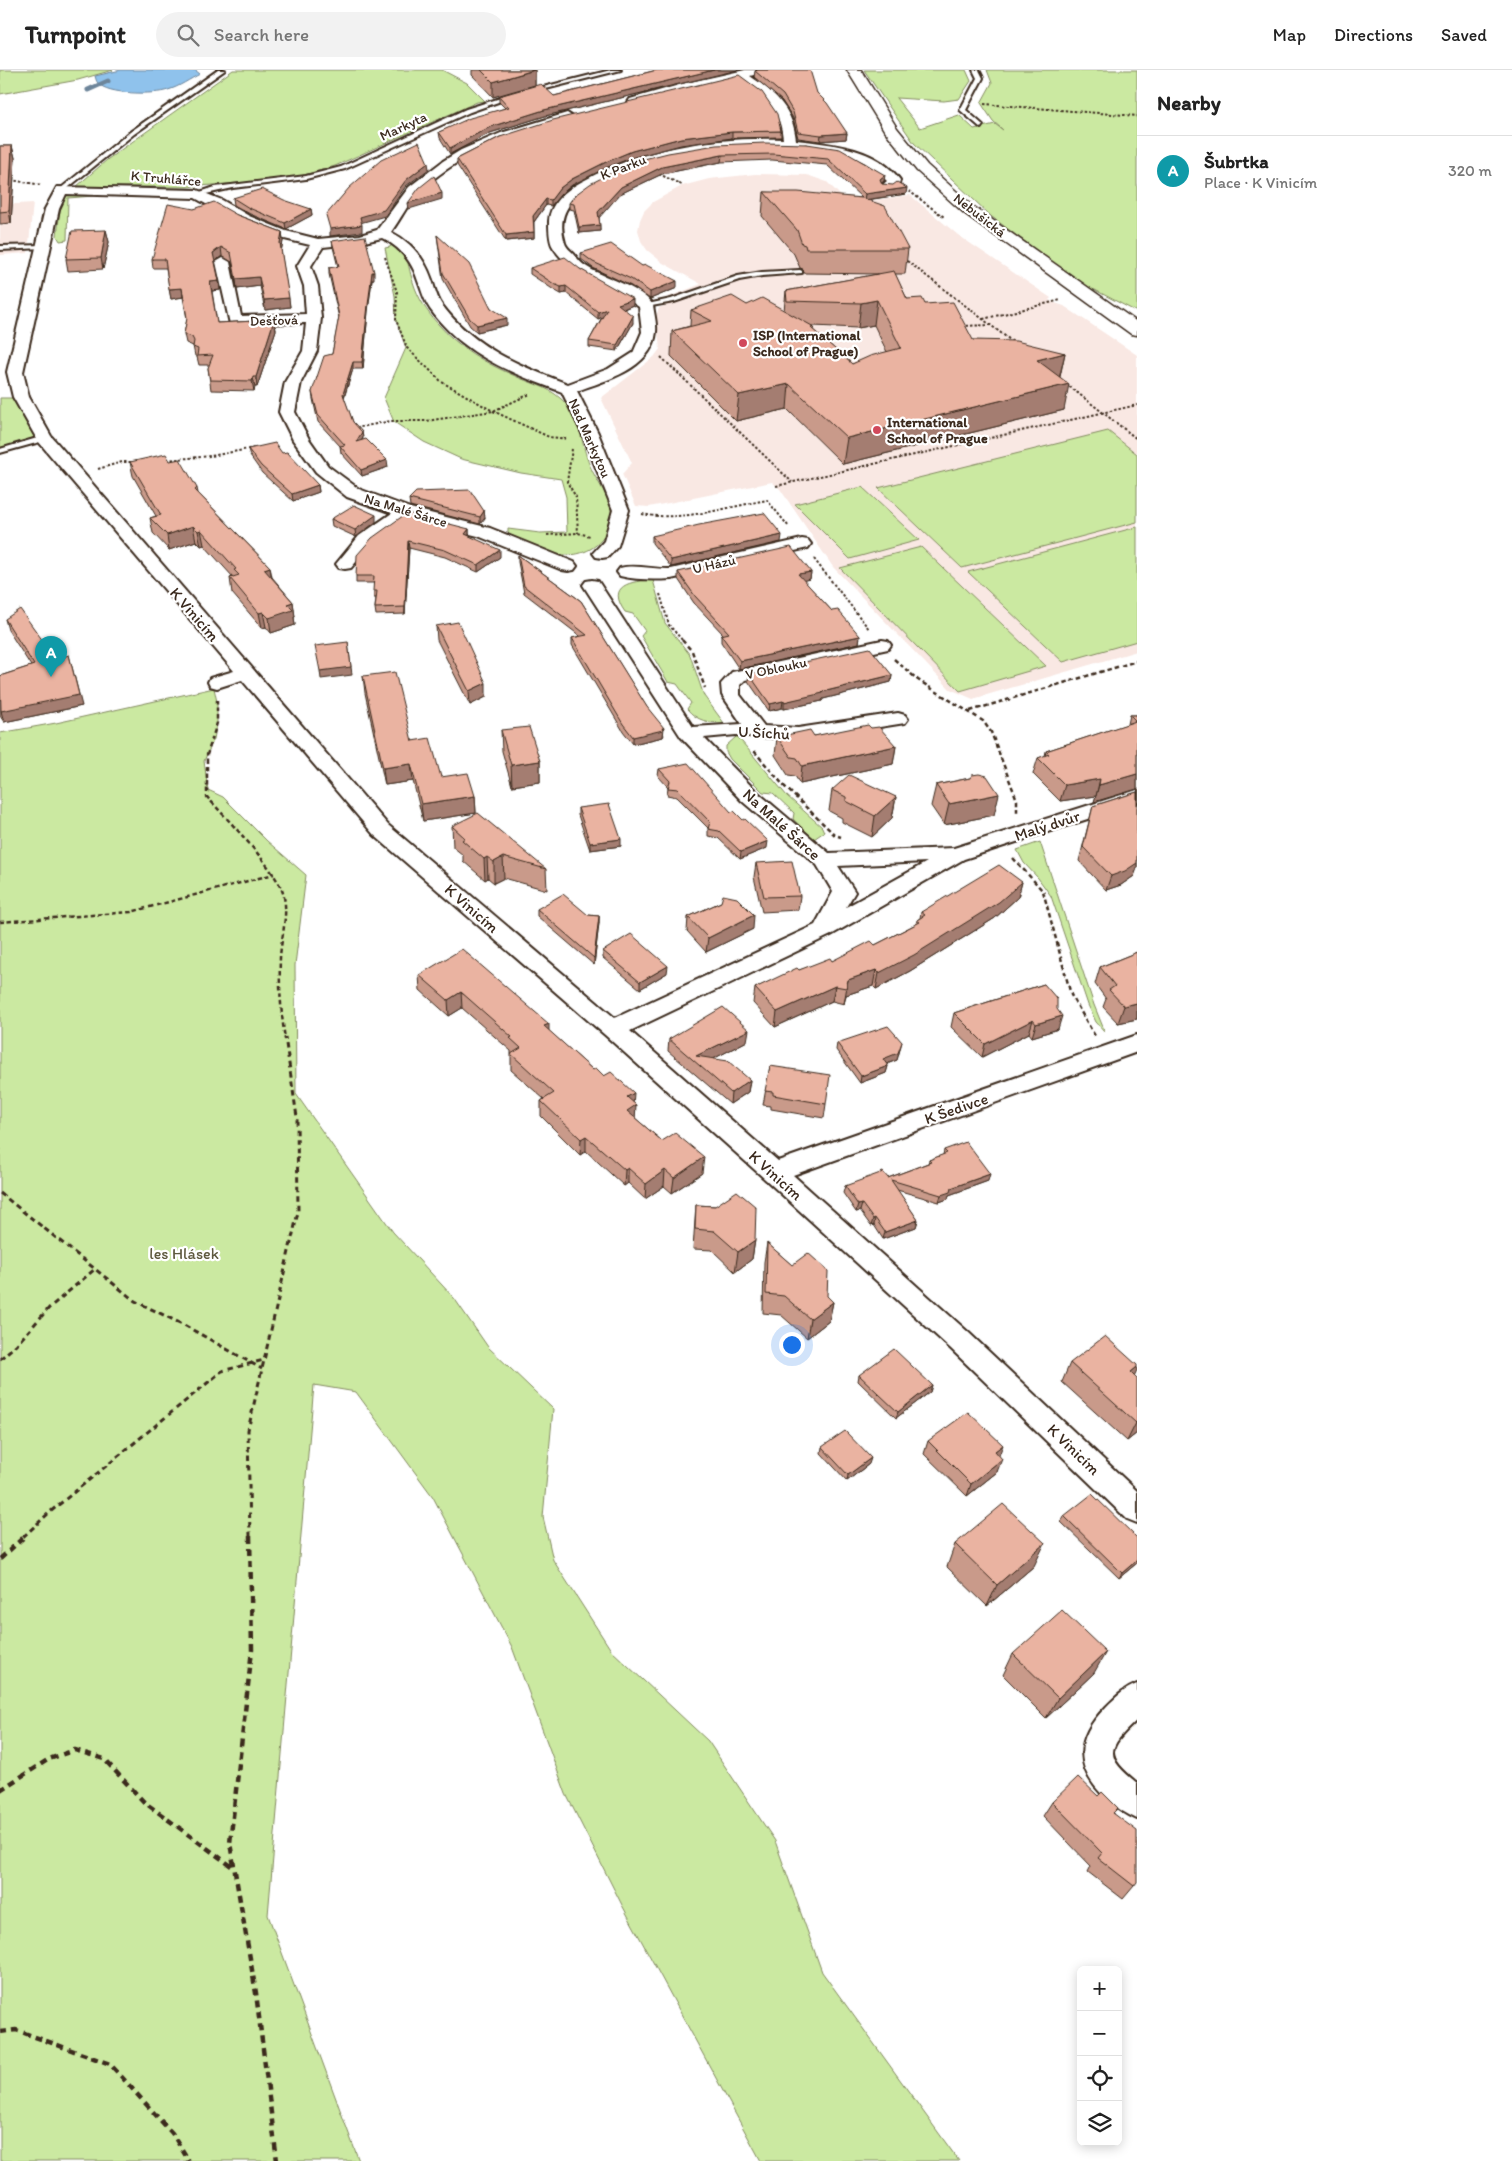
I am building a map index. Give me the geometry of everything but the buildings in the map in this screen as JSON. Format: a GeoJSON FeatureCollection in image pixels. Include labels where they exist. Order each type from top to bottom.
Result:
{"type":"FeatureCollection","features":[{"type":"Feature","properties":{"kind":"street"},"geometry":{"type":"LineString","coordinates":[[621,105],[690,86],[742,76],[760,70]]}},
{"type":"Feature","properties":{"kind":"street","name":"Nebušická"},"geometry":{"type":"LineString","coordinates":[[854,70],[891,130],[922,168],[970,210],[1137,330]]}},
{"type":"Feature","properties":{"kind":"street"},"geometry":{"type":"LineString","coordinates":[[742,76],[766,92],[782,110],[790,127],[790,144]]}},
{"type":"Feature","properties":{"kind":"street"},"geometry":{"type":"LineString","coordinates":[[318,243],[367,237],[382,233],[413,190],[454,159],[495,138],[549,121],[585,113]]}},
{"type":"Feature","properties":{"kind":"street","name":"K Parku"},"geometry":{"type":"LineString","coordinates":[[646,305],[632,295],[579,268],[558,245],[556,234],[558,212],[566,199],[601,174],[632,162],[664,153],[706,145],[790,144],[841,151],[862,157],[879,165],[894,180],[893,184],[887,186]]}},
{"type":"Feature","properties":{"kind":"street","name":"K Truhlářce"},"geometry":{"type":"LineString","coordinates":[[62,190],[197,194],[244,219],[272,230],[318,243]]}},
{"type":"Feature","properties":{"kind":"street","name":"K Vinicím"},"geometry":{"type":"LineString","coordinates":[[62,190],[52,209],[15,372],[21,397],[44,438],[381,830],[613,1029],[774,1172],[959,1340],[1137,1510]]}},
{"type":"Feature","properties":{"kind":"street","name":"Nad Markytou"},"geometry":{"type":"LineString","coordinates":[[382,233],[397,240],[408,249],[422,271],[434,304],[454,329],[487,355],[515,370],[568,389],[590,432],[621,510]]}},
{"type":"Feature","properties":{"kind":"street","name":"Na Malé Šárce"},"geometry":{"type":"LineString","coordinates":[[318,243],[304,266],[311,286],[314,318],[310,351],[293,382],[287,412],[300,440],[322,469],[353,493],[404,512],[484,532],[568,566],[568,571],[576,580],[592,585],[688,733],[749,796],[824,860],[844,892],[824,930]]}},
{"type":"Feature","properties":{"kind":"street","name":"Dešťová"},"geometry":{"type":"LineString","coordinates":[[223,262],[235,321],[314,318]]}},
{"type":"Feature","properties":{"kind":"street"},"geometry":{"type":"LineString","coordinates":[[568,389],[613,372],[640,355],[649,332],[646,305]]}},
{"type":"Feature","properties":{"kind":"street"},"geometry":{"type":"LineString","coordinates":[[592,585],[610,584],[623,577],[626,572],[623,562],[610,555],[607,548],[621,510]]}},
{"type":"Feature","properties":{"kind":"street"},"geometry":{"type":"LineString","coordinates":[[345,564],[365,540],[404,512]]}},
{"type":"Feature","properties":{"kind":"street","name":"U Házů"},"geometry":{"type":"LineString","coordinates":[[626,572],[655,575],[671,574],[802,544]]}},
{"type":"Feature","properties":{"kind":"street"},"geometry":{"type":"LineString","coordinates":[[568,566],[576,557],[607,548]]}},
{"type":"Feature","properties":{"kind":"street","name":"V Oblouku"},"geometry":{"type":"LineString","coordinates":[[758,732],[731,695],[730,684],[739,676],[882,645]]}},
{"type":"Feature","properties":{"kind":"street"},"geometry":{"type":"LineString","coordinates":[[217,682],[246,673]]}},
{"type":"Feature","properties":{"kind":"street","name":"U Šíchů"},"geometry":{"type":"LineString","coordinates":[[688,733],[736,729],[798,734],[898,719]]}},
{"type":"Feature","properties":{"kind":"street","name":"Malý dvůr"},"geometry":{"type":"LineString","coordinates":[[824,930],[957,854],[1137,796]]}},
{"type":"Feature","properties":{"kind":"street","name":"Malý dvůr"},"geometry":{"type":"LineString","coordinates":[[824,860],[957,854]]}},
{"type":"Feature","properties":{"kind":"street"},"geometry":{"type":"LineString","coordinates":[[613,1029],[824,930]]}},
{"type":"Feature","properties":{"kind":"street","name":"K Šedivce"},"geometry":{"type":"LineString","coordinates":[[774,1172],[1137,1044]]}},
{"type":"Feature","properties":{"kind":"street"},"geometry":{"type":"LineString","coordinates":[[1137,1698],[1108,1726],[1097,1748],[1100,1770],[1137,1803]]}},
{"type":"Feature","properties":{"kind":"lane"},"geometry":{"type":"LineString","coordinates":[[62,190],[132,133],[222,70]]}},
{"type":"Feature","properties":{"kind":"lane"},"geometry":{"type":"LineString","coordinates":[[526,92],[618,70]]}},
{"type":"Feature","properties":{"kind":"lane"},"geometry":{"type":"LineString","coordinates":[[976,70],[980,78],[963,110],[981,126]]}},
{"type":"Feature","properties":{"kind":"lane","name":"Markyta"},"geometry":{"type":"LineString","coordinates":[[197,194],[216,188],[292,181],[317,176],[344,167],[462,112],[517,94]]}},
{"type":"Feature","properties":{"kind":"lane"},"geometry":{"type":"LineString","coordinates":[[0,248],[44,246]]}},
{"type":"Feature","properties":{"kind":"lane"},"geometry":{"type":"LineString","coordinates":[[646,305],[672,301],[738,278],[762,274],[800,272]]}},
{"type":"Feature","properties":{"kind":"lane"},"geometry":{"type":"LineString","coordinates":[[0,451],[44,438]]}},
{"type":"Feature","properties":{"kind":"path"},"geometry":{"type":"LineString","coordinates":[[966,103],[1137,116]]}},
{"type":"Feature","properties":{"kind":"path"},"geometry":{"type":"LineString","coordinates":[[632,162],[682,184]]}},
{"type":"Feature","properties":{"kind":"path"},"geometry":{"type":"LineString","coordinates":[[8,180],[40,184],[62,190]]}},
{"type":"Feature","properties":{"kind":"path"},"geometry":{"type":"LineString","coordinates":[[382,233],[382,246],[397,292],[396,320],[407,348],[442,382],[492,410],[549,437],[573,440]]}},
{"type":"Feature","properties":{"kind":"path"},"geometry":{"type":"LineString","coordinates":[[908,261],[1019,347]]}},
{"type":"Feature","properties":{"kind":"path"},"geometry":{"type":"LineString","coordinates":[[983,319],[1064,300]]}},
{"type":"Feature","properties":{"kind":"path"},"geometry":{"type":"LineString","coordinates":[[959,326],[992,325]]}},
{"type":"Feature","properties":{"kind":"path"},"geometry":{"type":"LineString","coordinates":[[642,349],[660,356],[793,482]]}},
{"type":"Feature","properties":{"kind":"path"},"geometry":{"type":"LineString","coordinates":[[355,428],[391,421],[426,421],[492,410],[524,398],[549,382]]}},
{"type":"Feature","properties":{"kind":"path"},"geometry":{"type":"LineString","coordinates":[[1064,382],[1137,439]]}},
{"type":"Feature","properties":{"kind":"path"},"geometry":{"type":"LineString","coordinates":[[776,486],[1137,404]]}},
{"type":"Feature","properties":{"kind":"path"},"geometry":{"type":"LineString","coordinates":[[166,460],[211,456],[256,448]]}},
{"type":"Feature","properties":{"kind":"path"},"geometry":{"type":"LineString","coordinates":[[572,448],[568,482],[576,497],[578,533]]}},
{"type":"Feature","properties":{"kind":"path"},"geometry":{"type":"LineString","coordinates":[[75,475],[122,462],[139,461]]}},
{"type":"Feature","properties":{"kind":"path"},"geometry":{"type":"LineString","coordinates":[[621,510],[658,517],[686,515],[767,500],[899,665],[918,680],[970,711],[983,721],[992,732],[1017,800],[1018,825],[997,841],[1043,891],[1072,994],[1107,1056]]}},
{"type":"Feature","properties":{"kind":"path"},"geometry":{"type":"LineString","coordinates":[[544,535],[578,533],[607,548]]}},
{"type":"Feature","properties":{"kind":"path"},"geometry":{"type":"LineString","coordinates":[[655,575],[669,625],[692,651],[706,693]]}},
{"type":"Feature","properties":{"kind":"path"},"geometry":{"type":"LineString","coordinates":[[970,711],[1137,661]]}},
{"type":"Feature","properties":{"kind":"path"},"geometry":{"type":"LineString","coordinates":[[217,682],[217,723],[207,755],[207,797],[274,874],[283,893],[285,916],[280,958],[280,1005],[297,1117],[298,1212],[248,1430],[252,1650],[230,1843],[256,1993],[277,2161]]}},
{"type":"Feature","properties":{"kind":"path"},"geometry":{"type":"LineString","coordinates":[[736,729],[785,787],[835,835],[883,856]]}},
{"type":"Feature","properties":{"kind":"path"},"geometry":{"type":"LineString","coordinates":[[0,922],[131,912],[274,874]]}},
{"type":"Feature","properties":{"kind":"path"},"geometry":{"type":"LineString","coordinates":[[0,1193],[135,1301],[184,1325],[262,1369]]}},
{"type":"Feature","properties":{"kind":"path"},"geometry":{"type":"LineString","coordinates":[[0,1359],[16,1345],[49,1308],[95,1269]]}},
{"type":"Feature","properties":{"kind":"path"},"geometry":{"type":"LineString","coordinates":[[0,1559],[50,1512],[222,1371],[264,1360]]}},
{"type":"Feature","properties":{"kind":"path"},"geometry":{"type":"LineString","coordinates":[[0,1790],[49,1759],[75,1750],[104,1759],[144,1802],[235,1868]]}},
{"type":"Feature","properties":{"kind":"path"},"geometry":{"type":"LineString","coordinates":[[0,2032],[16,2030],[110,2064],[172,2133],[189,2161]]}},
{"type":"Feature","properties":{"kind":"shaded area","name":"International School of Prague"},"geometry":{"type":"Polygon","coordinates":[[[755,174],[807,175],[827,182],[849,204],[910,195],[958,235],[1051,298],[1049,300],[1064,306],[1137,355],[1137,651],[973,699],[950,689],[833,567],[780,489],[772,482],[649,507],[636,506],[622,474],[632,463],[601,398],[654,357],[660,349],[656,316],[659,308],[674,302],[666,298],[701,284],[663,263],[647,250],[641,241],[638,230],[640,220],[644,211],[653,202],[682,186],[709,179],[755,174]]]}},
{"type":"Feature","properties":{"kind":"shaded area"},"geometry":{"type":"Polygon","coordinates":[[[33,203],[28,253],[0,255],[0,205],[33,203]]]}},
{"type":"Feature","properties":{"kind":"green space"},"geometry":{"type":"Polygon","coordinates":[[[0,70],[113,70],[78,80],[0,94],[0,70]]]}},
{"type":"Feature","properties":{"kind":"green space"},"geometry":{"type":"Polygon","coordinates":[[[233,70],[442,70],[467,83],[485,101],[477,102],[335,166],[290,179],[187,187],[76,187],[108,159],[233,70]]]}},
{"type":"Feature","properties":{"kind":"green space"},"geometry":{"type":"Polygon","coordinates":[[[864,70],[966,70],[971,81],[959,99],[944,101],[896,98],[920,128],[959,115],[974,129],[995,124],[1003,130],[993,121],[981,103],[992,83],[987,70],[1137,70],[1137,312],[1095,290],[1086,288],[992,217],[914,143],[864,70]]]}},
{"type":"Feature","properties":{"kind":"green space"},"geometry":{"type":"Polygon","coordinates":[[[91,193],[93,196],[68,198],[67,240],[60,241],[57,236],[61,200],[67,195],[91,193]]]}},
{"type":"Feature","properties":{"kind":"green space"},"geometry":{"type":"Polygon","coordinates":[[[392,244],[407,261],[415,288],[423,304],[454,340],[482,360],[555,394],[572,412],[590,466],[611,507],[611,519],[608,529],[596,545],[578,554],[555,554],[537,548],[508,534],[508,529],[540,533],[567,532],[566,497],[561,479],[521,473],[461,459],[424,442],[394,422],[384,398],[406,348],[396,320],[395,296],[385,248],[390,247],[392,244]]]}},
{"type":"Feature","properties":{"kind":"green space"},"geometry":{"type":"Polygon","coordinates":[[[0,398],[12,398],[36,437],[0,448],[0,398]]]}},
{"type":"Feature","properties":{"kind":"green space"},"geometry":{"type":"Polygon","coordinates":[[[1108,431],[1137,454],[1137,522],[962,568],[878,488],[1108,431]]]}},
{"type":"Feature","properties":{"kind":"green space"},"geometry":{"type":"Polygon","coordinates":[[[862,487],[919,540],[850,559],[795,504],[862,487]]]}},
{"type":"Feature","properties":{"kind":"green space"},"geometry":{"type":"Polygon","coordinates":[[[1137,527],[1137,641],[1063,662],[968,572],[1137,527]]]}},
{"type":"Feature","properties":{"kind":"green space"},"geometry":{"type":"Polygon","coordinates":[[[921,547],[1046,666],[960,691],[840,568],[921,547]]]}},
{"type":"Feature","properties":{"kind":"green space"},"geometry":{"type":"Polygon","coordinates":[[[653,580],[665,623],[690,655],[704,696],[724,723],[704,720],[695,716],[687,709],[691,703],[677,684],[668,682],[641,636],[645,631],[633,614],[625,612],[620,603],[618,596],[624,586],[629,583],[653,580]]]}},
{"type":"Feature","properties":{"kind":"green space","name":"les Hlásek"},"geometry":{"type":"Polygon","coordinates":[[[214,688],[217,702],[217,723],[214,739],[204,761],[208,790],[223,797],[267,841],[306,875],[295,965],[296,1094],[393,1232],[454,1298],[488,1347],[553,1409],[543,1517],[553,1560],[611,1650],[708,1741],[775,1841],[822,1972],[959,2161],[761,2161],[622,1905],[566,1794],[512,1647],[433,1497],[356,1392],[314,1385],[268,1915],[359,2161],[0,2161],[0,733],[56,723],[214,688]]]}},
{"type":"Feature","properties":{"kind":"green space"},"geometry":{"type":"Polygon","coordinates":[[[737,736],[787,796],[822,827],[824,832],[814,839],[793,819],[794,813],[773,793],[763,792],[730,759],[726,752],[726,746],[737,736]]]}},
{"type":"Feature","properties":{"kind":"green space"},"geometry":{"type":"Polygon","coordinates":[[[1040,842],[1094,1005],[1105,1032],[1096,1022],[1088,1005],[1051,896],[1024,863],[1017,850],[1040,842]]]}},
{"type":"Feature","properties":{"kind":"water"},"geometry":{"type":"Polygon","coordinates":[[[121,70],[195,70],[200,74],[172,89],[153,93],[111,90],[103,87],[96,81],[95,76],[121,70]]]}},
{"type":"Feature","properties":{"kind":"waterway"},"geometry":{"type":"LineString","coordinates":[[88,90],[108,81]]}},
{"type":"Feature","properties":{"kind":"place","name":"ISP (International School of Prague)"},"geometry":{"type":"Point","coordinates":[743,343]}},
{"type":"Feature","properties":{"kind":"place","name":"International School of Prague"},"geometry":{"type":"Point","coordinates":[877,430]}},
{"type":"Feature","properties":{"kind":"place","name":"Šubrtka"},"geometry":{"type":"Point","coordinates":[51,677]}}]}
